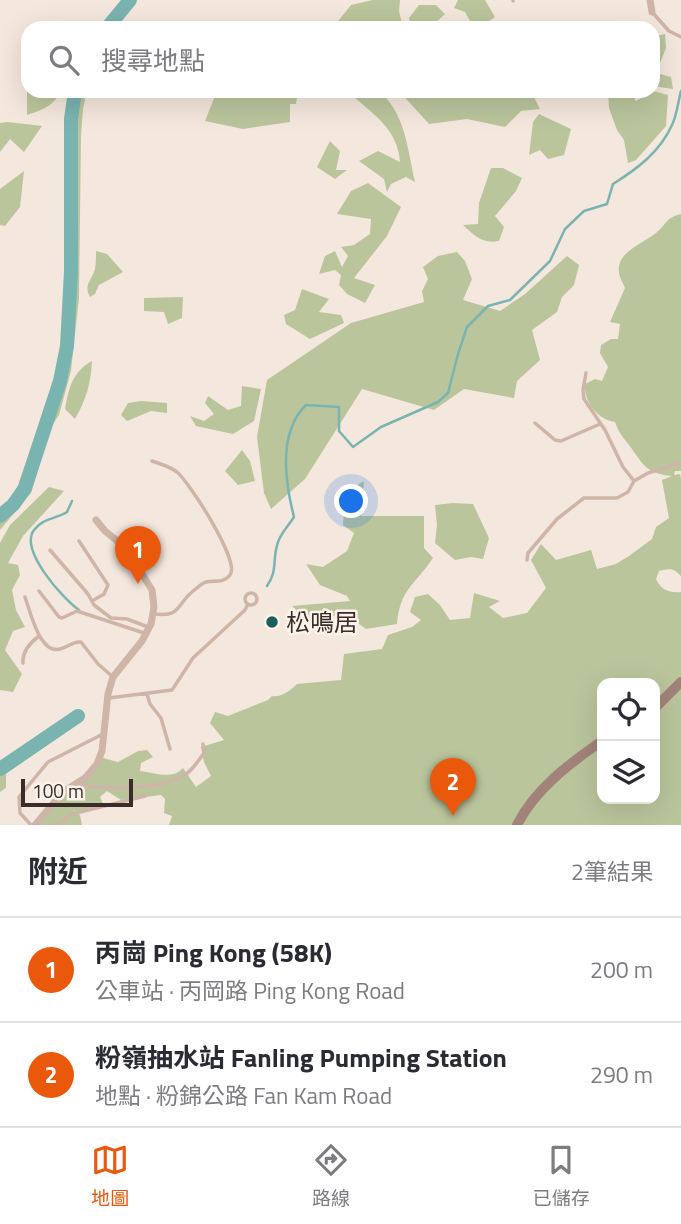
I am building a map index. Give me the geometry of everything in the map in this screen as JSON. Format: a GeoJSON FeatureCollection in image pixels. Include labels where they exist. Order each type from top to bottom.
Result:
{"type":"FeatureCollection","features":[{"type":"Feature","properties":{"kind":"main road"},"geometry":{"type":"LineString","coordinates":[[660,703],[681,682]]}},
{"type":"Feature","properties":{"kind":"main road"},"geometry":{"type":"LineString","coordinates":[[517,825],[531,802],[550,782],[597,745]]}},
{"type":"Feature","properties":{"kind":"street"},"geometry":{"type":"LineString","coordinates":[[650,0],[652,12]]}},
{"type":"Feature","properties":{"kind":"street"},"geometry":{"type":"LineString","coordinates":[[33,825],[63,792],[82,781],[97,764],[101,756],[107,699],[113,677],[148,631],[153,614],[152,590],[125,547],[96,520]]}},
{"type":"Feature","properties":{"kind":"lane"},"geometry":{"type":"LineString","coordinates":[[652,12],[669,31],[681,37]]}},
{"type":"Feature","properties":{"kind":"lane"},"geometry":{"type":"LineString","coordinates":[[586,373],[584,399],[623,467],[634,481]]}},
{"type":"Feature","properties":{"kind":"lane"},"geometry":{"type":"LineString","coordinates":[[535,423],[555,440],[561,441],[600,424]]}},
{"type":"Feature","properties":{"kind":"lane"},"geometry":{"type":"LineString","coordinates":[[152,461],[178,473],[191,488],[227,550],[233,568],[230,575],[217,583],[205,582],[184,598],[174,612],[165,615],[153,614]]}},
{"type":"Feature","properties":{"kind":"lane"},"geometry":{"type":"LineString","coordinates":[[527,560],[528,553],[557,519],[584,498],[617,498],[628,492],[634,481],[648,472],[681,463]]}},
{"type":"Feature","properties":{"kind":"lane"},"geometry":{"type":"LineString","coordinates":[[79,541],[108,584],[104,594],[92,601]]}},
{"type":"Feature","properties":{"kind":"lane"},"geometry":{"type":"LineString","coordinates":[[50,550],[92,601],[111,618],[127,620],[148,631]]}},
{"type":"Feature","properties":{"kind":"lane"},"geometry":{"type":"LineString","coordinates":[[39,591],[59,617],[77,611],[148,631]]}},
{"type":"Feature","properties":{"kind":"lane"},"geometry":{"type":"LineString","coordinates":[[25,597],[39,636],[52,650],[59,650],[73,642],[81,642],[98,664],[113,677]]}},
{"type":"Feature","properties":{"kind":"lane"},"geometry":{"type":"LineString","coordinates":[[107,699],[172,690],[193,658],[245,610],[248,604]]}},
{"type":"Feature","properties":{"kind":"lane"},"geometry":{"type":"LineString","coordinates":[[23,663],[30,645],[39,636]]}},
{"type":"Feature","properties":{"kind":"lane"},"geometry":{"type":"LineString","coordinates":[[147,694],[150,704],[161,718],[170,749]]}},
{"type":"Feature","properties":{"kind":"lane"},"geometry":{"type":"LineString","coordinates":[[33,825],[20,813],[19,797],[48,762],[103,734]]}},
{"type":"Feature","properties":{"kind":"lane"},"geometry":{"type":"LineString","coordinates":[[75,784],[125,788],[183,777],[204,753],[204,744]]}},
{"type":"Feature","properties":{"kind":"lane"},"geometry":{"type":"LineString","coordinates":[[54,825],[72,814],[145,796]]}},
{"type":"Feature","properties":{"kind":"green space"},"geometry":{"type":"Polygon","coordinates":[[[373,0],[400,0],[401,21],[338,21],[351,5],[373,0]]]}},
{"type":"Feature","properties":{"kind":"green space"},"geometry":{"type":"Polygon","coordinates":[[[458,0],[485,0],[495,17],[489,21],[470,21],[465,12],[454,8],[458,0]]]}},
{"type":"Feature","properties":{"kind":"green space"},"geometry":{"type":"Polygon","coordinates":[[[419,5],[436,5],[445,14],[438,21],[409,21],[419,5]]]}},
{"type":"Feature","properties":{"kind":"green space"},"geometry":{"type":"Polygon","coordinates":[[[665,34],[666,48],[660,63],[660,35],[665,34]]]}},
{"type":"Feature","properties":{"kind":"green space"},"geometry":{"type":"Polygon","coordinates":[[[660,74],[671,77],[673,89],[660,87],[660,74]]]}},
{"type":"Feature","properties":{"kind":"green space"},"geometry":{"type":"Polygon","coordinates":[[[660,93],[668,95],[666,126],[636,160],[628,163],[624,140],[609,108],[608,98],[634,98],[636,101],[641,98],[660,98],[660,93]]]}},
{"type":"Feature","properties":{"kind":"green space"},"geometry":{"type":"Polygon","coordinates":[[[27,98],[56,98],[43,109],[27,115],[27,98]]]}},
{"type":"Feature","properties":{"kind":"green space"},"geometry":{"type":"Polygon","coordinates":[[[69,98],[85,98],[81,135],[79,298],[71,371],[59,415],[50,429],[31,493],[0,530],[0,512],[16,491],[60,362],[66,255],[66,115],[69,98]]]}},
{"type":"Feature","properties":{"kind":"green space"},"geometry":{"type":"Polygon","coordinates":[[[214,98],[297,98],[296,104],[290,104],[290,122],[243,129],[205,121],[214,98]]]}},
{"type":"Feature","properties":{"kind":"green space"},"geometry":{"type":"Polygon","coordinates":[[[355,98],[386,98],[397,114],[408,147],[415,182],[406,177],[391,184],[387,192],[384,179],[359,161],[378,151],[400,162],[395,141],[355,98]]]}},
{"type":"Feature","properties":{"kind":"green space"},"geometry":{"type":"Polygon","coordinates":[[[405,98],[534,98],[540,109],[521,111],[505,127],[467,119],[429,124],[405,98]]]}},
{"type":"Feature","properties":{"kind":"green space"},"geometry":{"type":"Polygon","coordinates":[[[539,114],[571,129],[564,155],[548,159],[540,150],[529,155],[533,122],[539,114]]]}},
{"type":"Feature","properties":{"kind":"green space"},"geometry":{"type":"Polygon","coordinates":[[[0,123],[42,126],[24,152],[10,139],[0,152],[0,123]]]}},
{"type":"Feature","properties":{"kind":"green space"},"geometry":{"type":"Polygon","coordinates":[[[330,141],[340,151],[336,170],[347,170],[335,179],[317,167],[330,141]]]}},
{"type":"Feature","properties":{"kind":"green space"},"geometry":{"type":"Polygon","coordinates":[[[491,168],[503,168],[522,178],[516,191],[495,216],[504,227],[499,241],[493,242],[479,238],[463,225],[478,224],[479,203],[491,168]]]}},
{"type":"Feature","properties":{"kind":"green space"},"geometry":{"type":"Polygon","coordinates":[[[24,171],[20,207],[5,226],[0,225],[0,189],[24,171]]]}},
{"type":"Feature","properties":{"kind":"green space"},"geometry":{"type":"Polygon","coordinates":[[[368,183],[401,207],[387,236],[354,278],[375,285],[365,303],[347,294],[339,285],[341,275],[335,270],[319,274],[325,256],[335,251],[342,267],[348,256],[341,247],[354,245],[370,234],[371,219],[337,214],[351,191],[368,183]]]}},
{"type":"Feature","properties":{"kind":"green space"},"geometry":{"type":"Polygon","coordinates":[[[681,214],[681,471],[675,471],[674,475],[680,474],[681,479],[681,576],[674,570],[666,569],[659,571],[656,579],[666,590],[681,592],[681,825],[169,825],[172,816],[164,813],[165,799],[161,795],[121,800],[107,791],[100,797],[104,806],[80,813],[73,810],[80,815],[82,825],[35,825],[78,782],[85,782],[99,757],[118,762],[138,751],[147,750],[153,757],[141,763],[140,771],[169,775],[183,768],[196,787],[211,776],[201,747],[224,740],[210,723],[215,712],[228,716],[272,696],[282,695],[297,684],[341,680],[344,654],[382,649],[388,635],[412,627],[421,620],[410,612],[415,597],[428,594],[450,620],[470,618],[474,593],[500,601],[489,607],[503,618],[527,613],[546,588],[531,560],[541,544],[556,560],[591,550],[597,569],[616,564],[652,539],[656,527],[669,518],[662,480],[672,476],[656,473],[642,463],[615,422],[593,409],[585,391],[585,384],[595,379],[602,381],[608,367],[600,353],[601,345],[611,339],[618,339],[620,324],[610,322],[625,288],[619,274],[622,259],[656,233],[669,219],[681,214]]]}},
{"type":"Feature","properties":{"kind":"green space"},"geometry":{"type":"Polygon","coordinates":[[[96,251],[107,254],[123,272],[99,285],[95,294],[90,297],[88,286],[95,269],[96,251]]]}},
{"type":"Feature","properties":{"kind":"green space"},"geometry":{"type":"Polygon","coordinates":[[[457,252],[465,261],[472,279],[463,300],[500,311],[525,294],[567,256],[579,265],[574,285],[562,297],[557,312],[532,330],[540,360],[517,381],[514,398],[464,389],[434,410],[362,389],[305,479],[271,509],[264,493],[257,437],[267,380],[351,323],[424,302],[422,291],[428,279],[423,267],[438,256],[457,252]]]}},
{"type":"Feature","properties":{"kind":"green space"},"geometry":{"type":"Polygon","coordinates":[[[302,289],[329,299],[319,312],[341,315],[344,323],[310,339],[286,324],[284,315],[295,310],[302,289]]]}},
{"type":"Feature","properties":{"kind":"green space"},"geometry":{"type":"Polygon","coordinates":[[[183,297],[182,318],[168,324],[164,312],[144,311],[144,298],[183,297]]]}},
{"type":"Feature","properties":{"kind":"green space"},"geometry":{"type":"Polygon","coordinates":[[[92,361],[87,391],[75,419],[65,409],[70,387],[80,370],[92,361]]]}},
{"type":"Feature","properties":{"kind":"green space"},"geometry":{"type":"Polygon","coordinates":[[[242,386],[261,389],[254,421],[233,434],[196,426],[190,416],[204,421],[214,414],[205,403],[208,396],[228,410],[241,406],[242,386]]]}},
{"type":"Feature","properties":{"kind":"green space"},"geometry":{"type":"Polygon","coordinates":[[[128,403],[167,403],[167,413],[151,411],[127,421],[121,415],[128,403]]]}},
{"type":"Feature","properties":{"kind":"green space"},"geometry":{"type":"Polygon","coordinates":[[[242,450],[250,461],[255,481],[238,485],[225,471],[242,450]]]}},
{"type":"Feature","properties":{"kind":"green space"},"geometry":{"type":"Polygon","coordinates":[[[364,481],[361,516],[424,516],[424,548],[433,558],[405,595],[397,624],[366,629],[344,613],[311,623],[292,606],[350,601],[347,596],[320,585],[306,564],[323,567],[347,551],[354,533],[343,525],[345,493],[364,481]]]}},
{"type":"Feature","properties":{"kind":"green space"},"geometry":{"type":"Polygon","coordinates":[[[49,487],[64,491],[23,536],[8,563],[18,565],[20,575],[12,590],[16,610],[25,627],[13,631],[5,650],[22,674],[13,692],[0,690],[0,543],[10,525],[49,487]]]}},
{"type":"Feature","properties":{"kind":"green space"},"geometry":{"type":"Polygon","coordinates":[[[473,504],[489,538],[483,559],[471,557],[455,560],[435,543],[435,505],[473,504]]]}},
{"type":"Feature","properties":{"kind":"green space"},"geometry":{"type":"Polygon","coordinates":[[[76,712],[83,720],[6,774],[6,788],[0,792],[0,763],[76,712]]]}},
{"type":"Feature","properties":{"kind":"waterway"},"geometry":{"type":"LineString","coordinates":[[113,21],[130,0]]}},
{"type":"Feature","properties":{"kind":"waterway"},"geometry":{"type":"LineString","coordinates":[[267,586],[273,575],[278,542],[294,517],[288,489],[286,458],[291,429],[306,405],[339,407],[339,431],[353,447],[381,427],[438,402],[448,393],[467,327],[488,306],[510,300],[550,261],[565,229],[584,211],[607,204],[613,184],[647,159],[667,135],[675,117],[681,91]]}},
{"type":"Feature","properties":{"kind":"waterway"},"geometry":{"type":"LineString","coordinates":[[0,516],[13,505],[25,488],[60,381],[67,346],[71,271],[71,119],[74,98]]}},
{"type":"Feature","properties":{"kind":"waterway"},"geometry":{"type":"LineString","coordinates":[[72,501],[67,512],[38,526],[31,539],[32,549],[45,573],[63,596],[79,610]]}},
{"type":"Feature","properties":{"kind":"waterway"},"geometry":{"type":"LineString","coordinates":[[0,769],[78,716]]}},
{"type":"Feature","properties":{"kind":"place","name":"丙崗 Ping Kong (58K)"},"geometry":{"type":"Point","coordinates":[138,584]}},
{"type":"Feature","properties":{"kind":"place","name":"松鳴居"},"geometry":{"type":"Point","coordinates":[272,622]}},
{"type":"Feature","properties":{"kind":"place","name":"粉嶺抽水站 Fanling Pumping Station"},"geometry":{"type":"Point","coordinates":[453,816]}}]}
